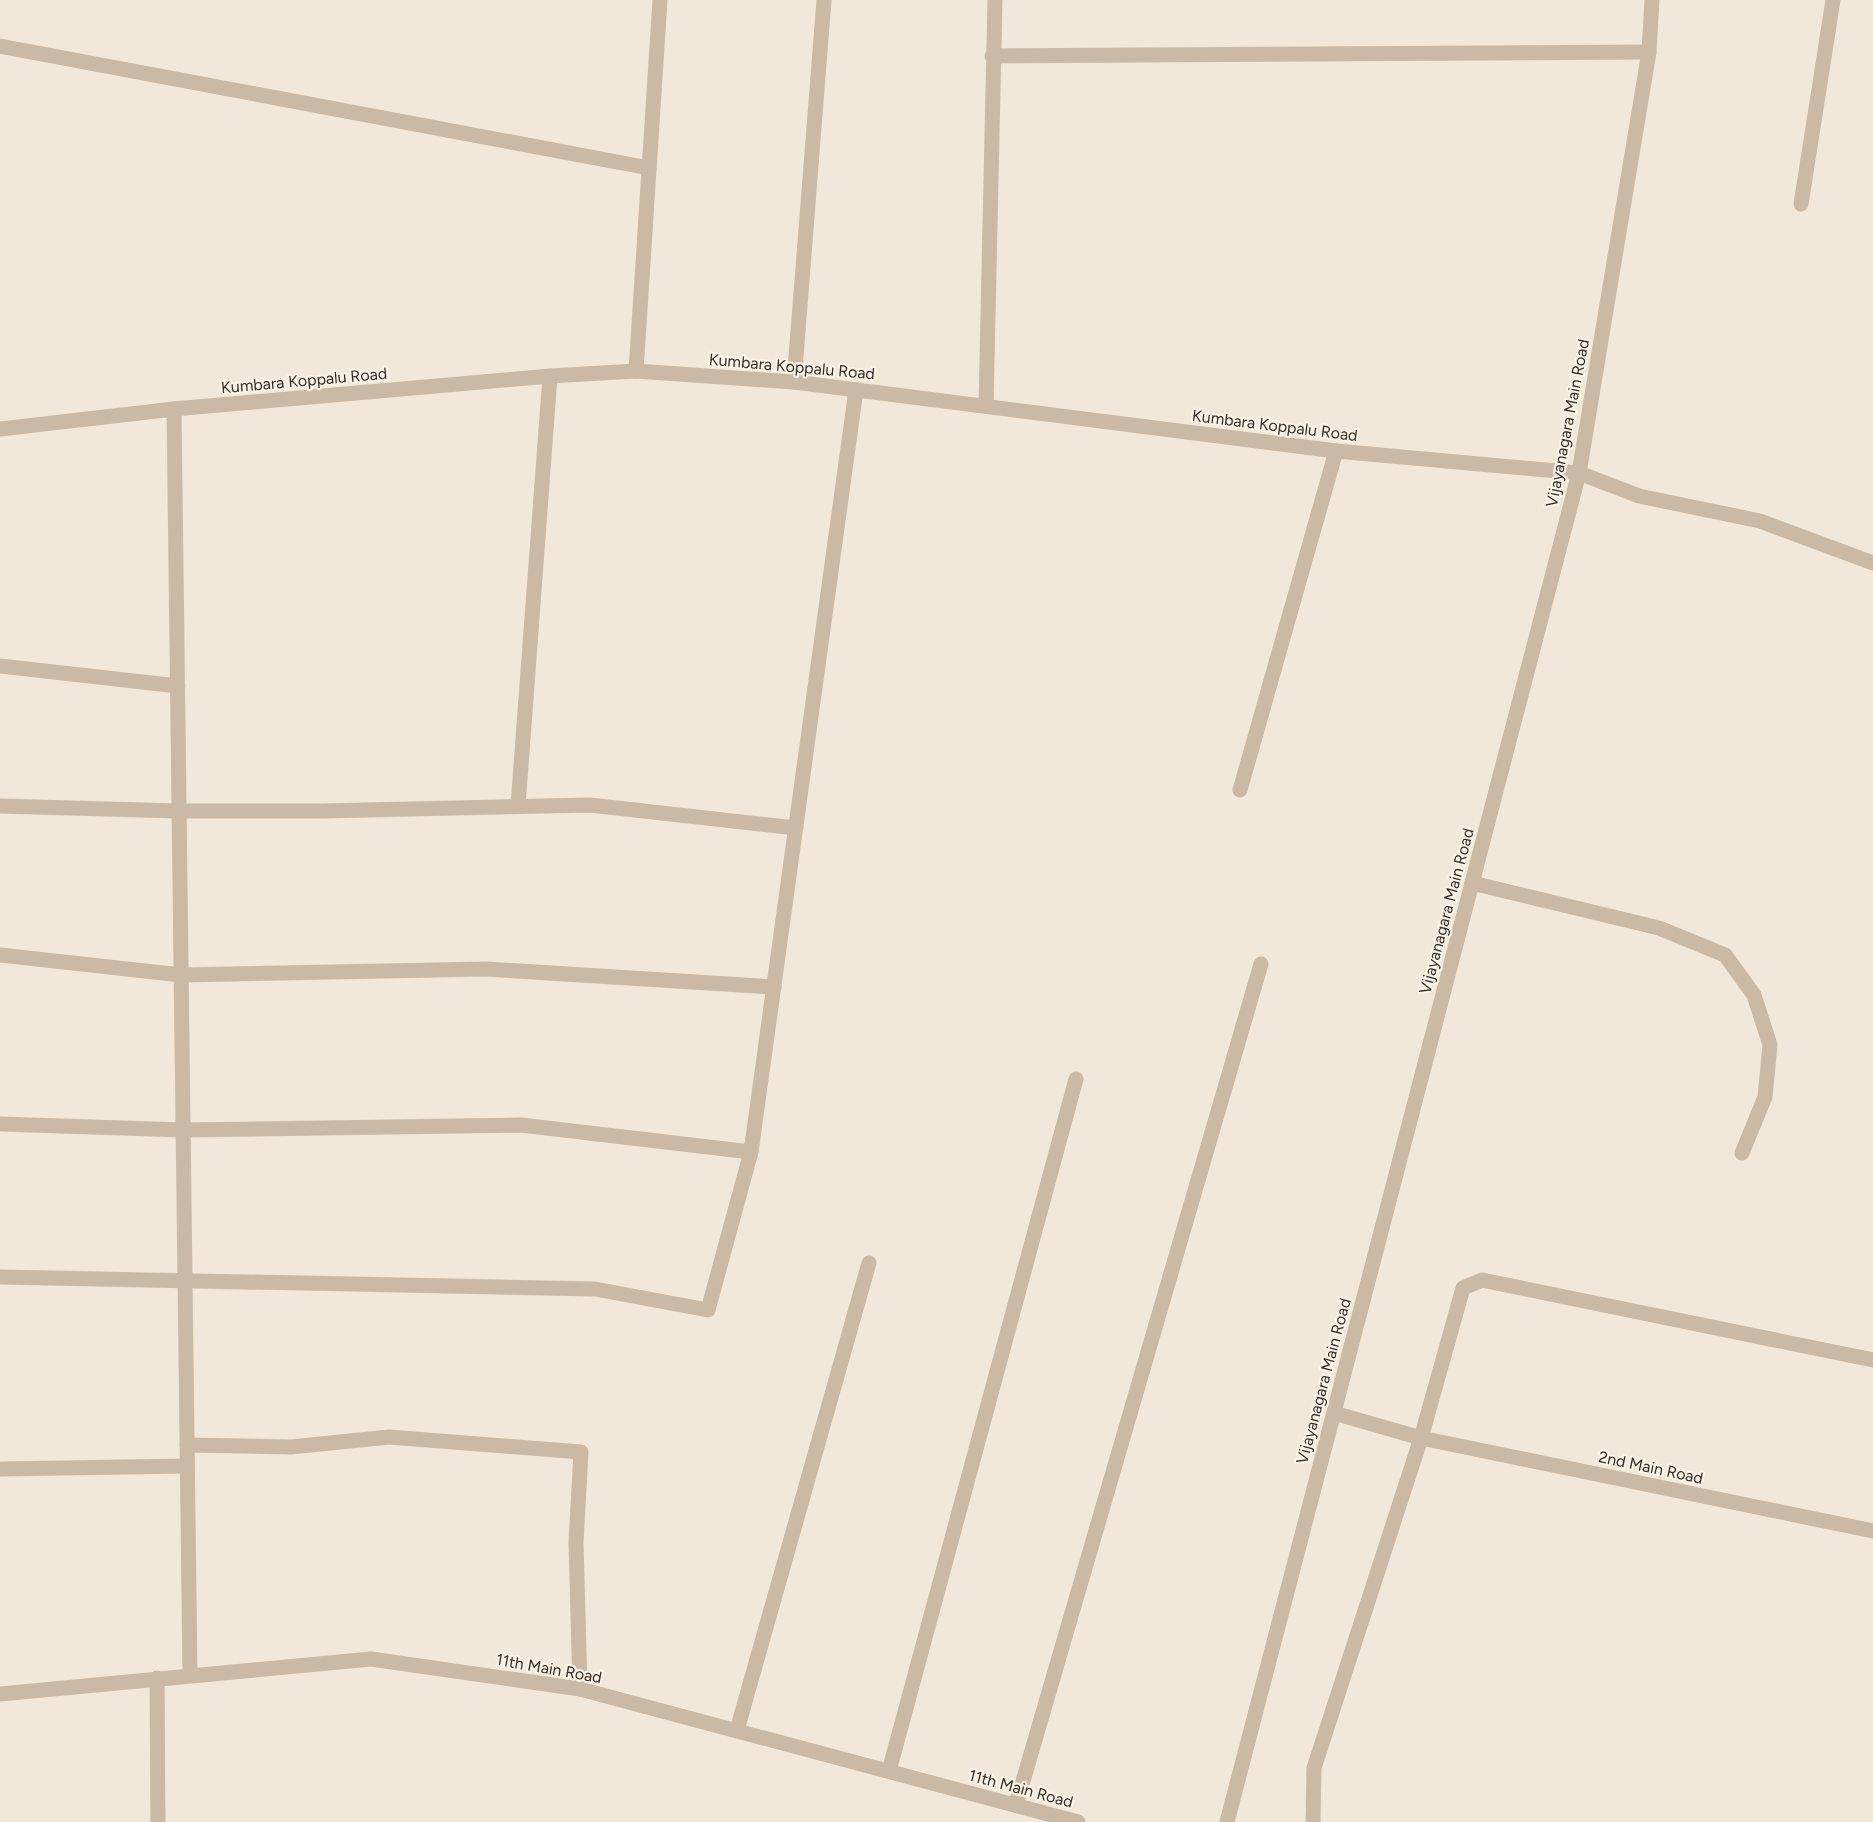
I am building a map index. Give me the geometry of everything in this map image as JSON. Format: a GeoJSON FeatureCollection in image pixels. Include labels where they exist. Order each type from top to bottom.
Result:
{"type":"FeatureCollection","features":[{"type":"Feature","properties":{"kind":"street"},"geometry":{"type":"LineString","coordinates":[[636,371],[660,0]]}},
{"type":"Feature","properties":{"kind":"street"},"geometry":{"type":"LineString","coordinates":[[794,382],[824,0]]}},
{"type":"Feature","properties":{"kind":"street"},"geometry":{"type":"LineString","coordinates":[[986,406],[995,0]]}},
{"type":"Feature","properties":{"kind":"street","name":"Vijayanagara Main Road"},"geometry":{"type":"LineString","coordinates":[[1227,1822],[1579,473],[1649,52],[1652,0]]}},
{"type":"Feature","properties":{"kind":"street"},"geometry":{"type":"LineString","coordinates":[[1801,204],[1833,0]]}},
{"type":"Feature","properties":{"kind":"street"},"geometry":{"type":"LineString","coordinates":[[0,46],[649,168]]}},
{"type":"Feature","properties":{"kind":"street"},"geometry":{"type":"LineString","coordinates":[[992,56],[1649,52]]}},
{"type":"Feature","properties":{"kind":"street","name":"Kumbara Koppalu Road"},"geometry":{"type":"LineString","coordinates":[[0,429],[174,409],[550,376],[636,371],[794,382],[1335,451],[1579,473],[1639,496],[1760,521],[1873,563]]}},
{"type":"Feature","properties":{"kind":"street"},"geometry":{"type":"LineString","coordinates":[[518,806],[550,376]]}},
{"type":"Feature","properties":{"kind":"street"},"geometry":{"type":"LineString","coordinates":[[0,1277],[595,1289],[708,1310],[751,1152],[856,390]]}},
{"type":"Feature","properties":{"kind":"street"},"geometry":{"type":"LineString","coordinates":[[174,409],[190,1675]]}},
{"type":"Feature","properties":{"kind":"street"},"geometry":{"type":"LineString","coordinates":[[1240,790],[1335,451]]}},
{"type":"Feature","properties":{"kind":"street"},"geometry":{"type":"LineString","coordinates":[[0,666],[177,686]]}},
{"type":"Feature","properties":{"kind":"street"},"geometry":{"type":"LineString","coordinates":[[0,806],[179,811],[322,811],[590,804],[796,828]]}},
{"type":"Feature","properties":{"kind":"street"},"geometry":{"type":"LineString","coordinates":[[1472,883],[1659,928],[1725,955],[1754,995],[1770,1045],[1765,1097],[1742,1153]]}},
{"type":"Feature","properties":{"kind":"street"},"geometry":{"type":"LineString","coordinates":[[0,955],[181,975],[486,969],[774,987]]}},
{"type":"Feature","properties":{"kind":"street"},"geometry":{"type":"LineString","coordinates":[[1016,1805],[1261,964]]}},
{"type":"Feature","properties":{"kind":"street"},"geometry":{"type":"LineString","coordinates":[[889,1771],[1076,1079]]}},
{"type":"Feature","properties":{"kind":"street"},"geometry":{"type":"LineString","coordinates":[[0,1125],[183,1130],[521,1125],[751,1152]]}},
{"type":"Feature","properties":{"kind":"street"},"geometry":{"type":"LineString","coordinates":[[737,1730],[868,1263]]}},
{"type":"Feature","properties":{"kind":"street"},"geometry":{"type":"LineString","coordinates":[[1313,1822],[1314,1768],[1421,1438],[1463,1288],[1482,1280],[1873,1360]]}},
{"type":"Feature","properties":{"kind":"street","name":"2nd Main Road"},"geometry":{"type":"LineString","coordinates":[[1334,1413],[1421,1438],[1873,1531]]}},
{"type":"Feature","properties":{"kind":"street"},"geometry":{"type":"LineString","coordinates":[[187,1445],[291,1447],[389,1437],[581,1452],[576,1542],[580,1689]]}},
{"type":"Feature","properties":{"kind":"street"},"geometry":{"type":"LineString","coordinates":[[0,1469],[187,1466]]}},
{"type":"Feature","properties":{"kind":"street","name":"11th Main Road"},"geometry":{"type":"LineString","coordinates":[[0,1694],[371,1659],[580,1689],[1078,1822]]}},
{"type":"Feature","properties":{"kind":"street"},"geometry":{"type":"LineString","coordinates":[[157,1678],[158,1822]]}}]}
